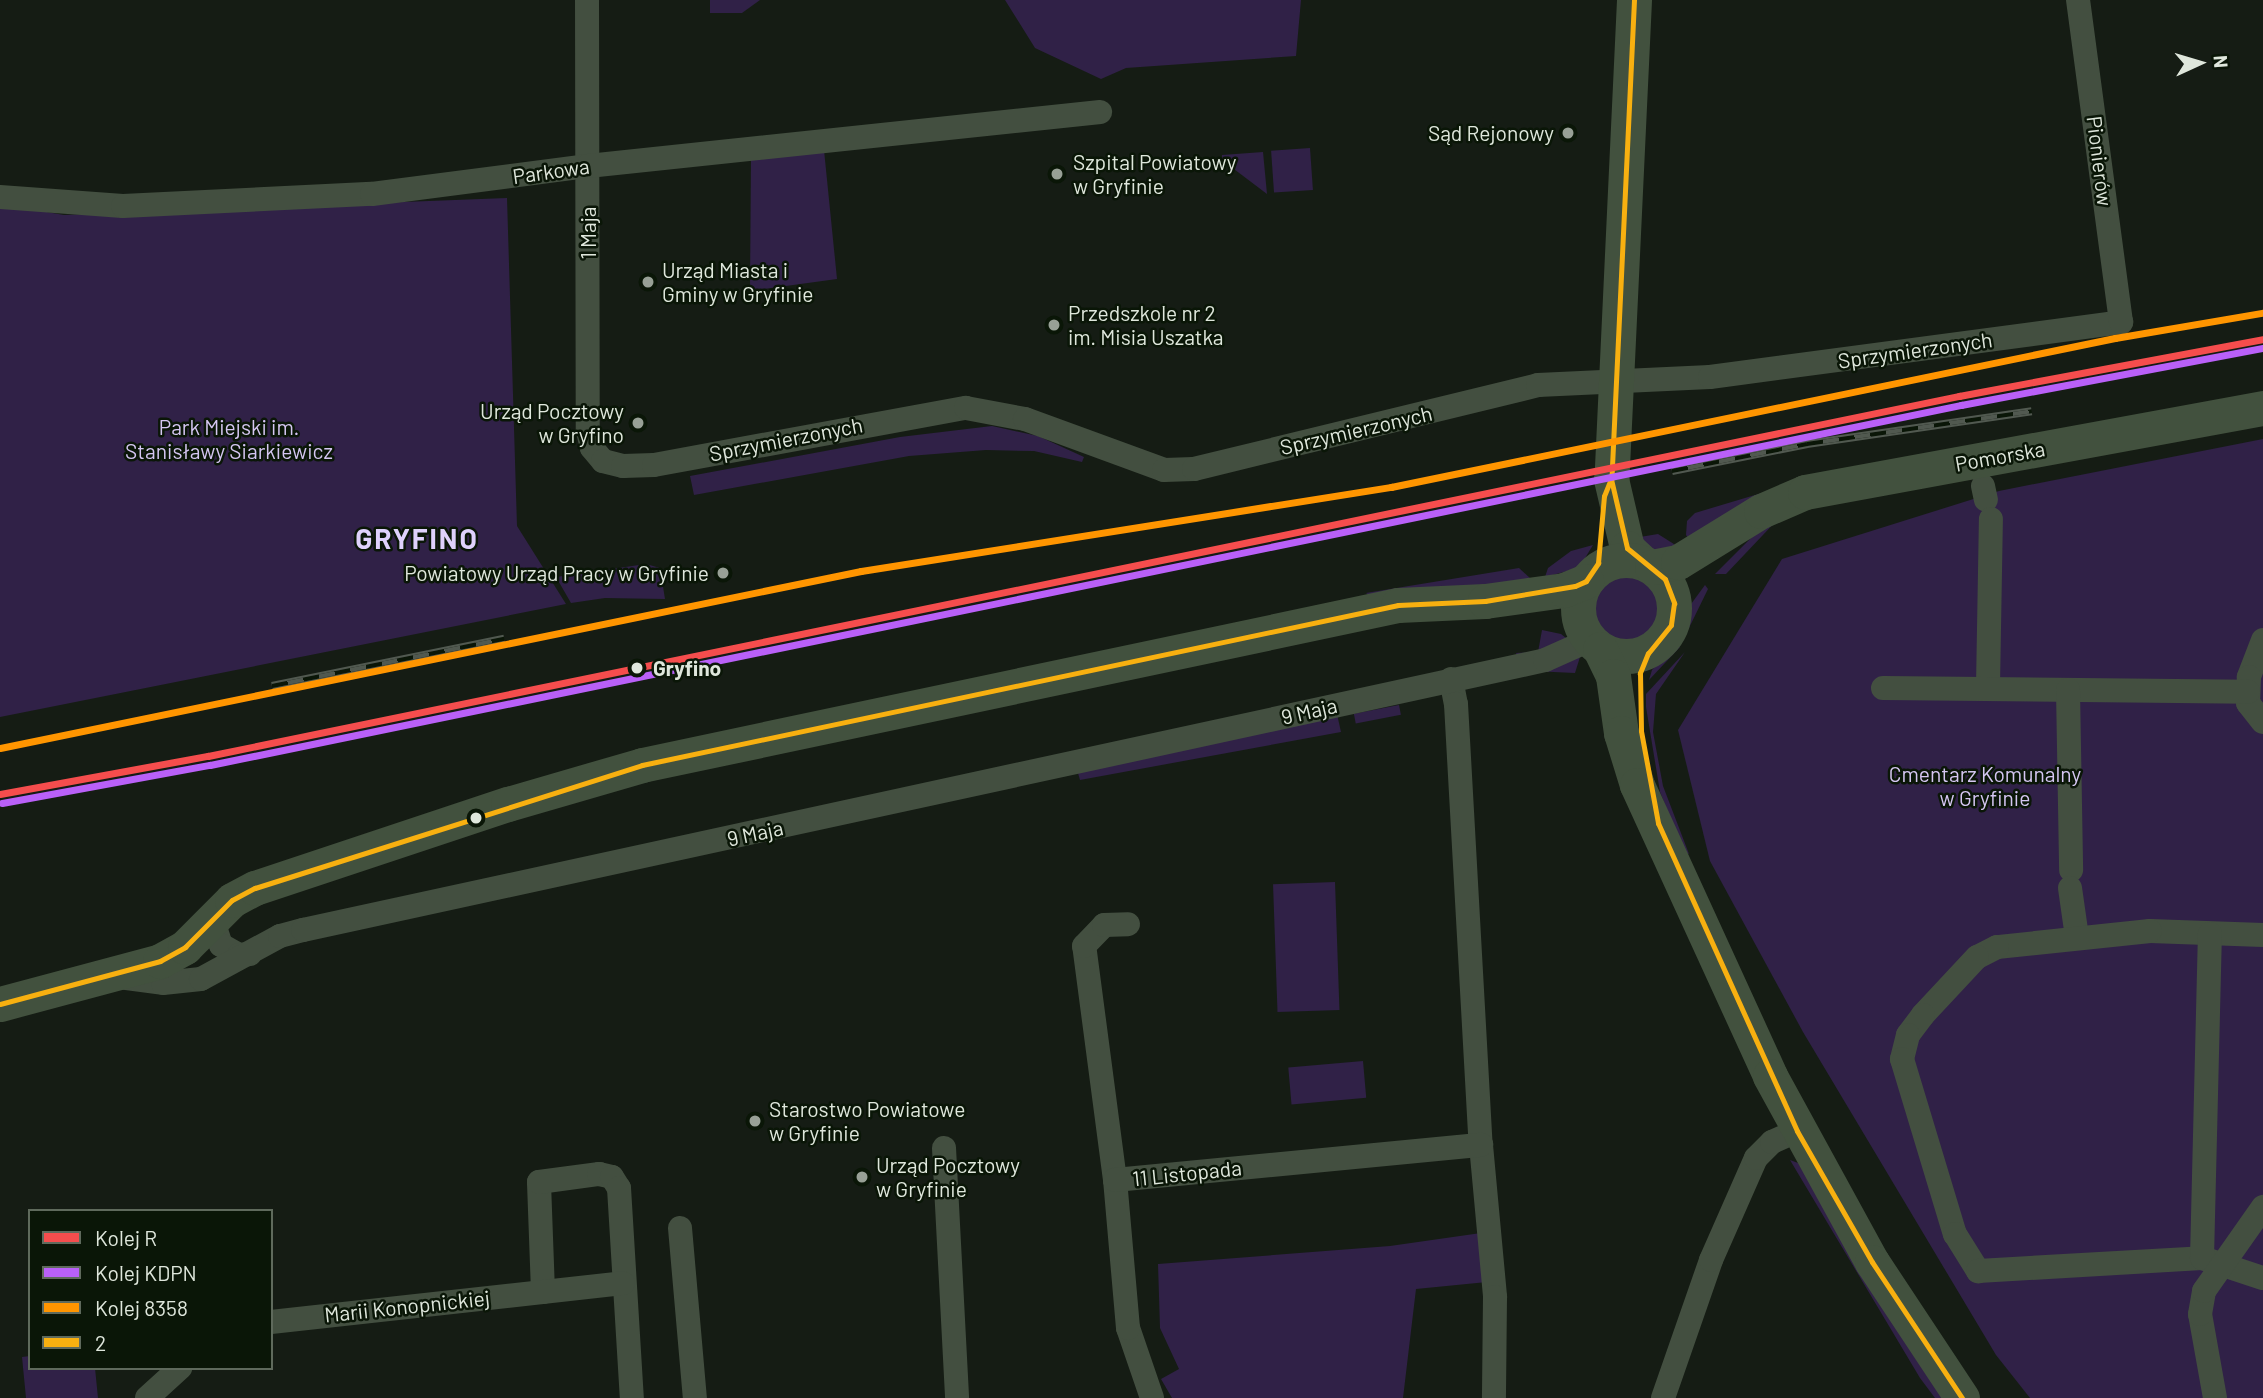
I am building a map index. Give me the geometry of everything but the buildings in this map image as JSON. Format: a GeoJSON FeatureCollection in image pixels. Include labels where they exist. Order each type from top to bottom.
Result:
{"type":"FeatureCollection","features":[{"type":"Feature","properties":{"kind":"street","name":"1 Maja"},"geometry":{"type":"LineString","coordinates":[[587,0],[588,431],[592,448],[603,461]]}},
{"type":"Feature","properties":{"kind":"street"},"geometry":{"type":"LineString","coordinates":[[1634,0],[1632,105],[1611,479],[1627,548],[1669,586],[1674,612],[1665,636],[1651,650],[1640,673],[1640,720],[1658,823]]}},
{"type":"Feature","properties":{"kind":"street","name":"Pionierów"},"geometry":{"type":"LineString","coordinates":[[2078,0],[2121,322]]}},
{"type":"Feature","properties":{"kind":"street","name":"Parkowa"},"geometry":{"type":"LineString","coordinates":[[0,197],[81,206],[336,197],[457,186],[588,166],[1100,112]]}},
{"type":"Feature","properties":{"kind":"street","name":"Sprzymierzonych"},"geometry":{"type":"LineString","coordinates":[[603,461],[623,466],[654,465],[966,408],[1025,419],[1164,470],[1194,469],[1538,385],[1615,379],[1710,377],[2121,322]]}},
{"type":"Feature","properties":{"kind":"street","name":"Pomorska"},"geometry":{"type":"LineString","coordinates":[[1647,565],[1678,562],[1781,500],[1824,487],[2263,408]]}},
{"type":"Feature","properties":{"kind":"street"},"geometry":{"type":"LineString","coordinates":[[1611,479],[1604,496],[1602,544],[1577,606],[1591,640],[1613,676],[1626,755],[1797,1131],[1872,1262],[1962,1398]]}},
{"type":"Feature","properties":{"kind":"street"},"geometry":{"type":"LineString","coordinates":[[1987,502],[1988,687]]}},
{"type":"Feature","properties":{"kind":"street","name":"Pomorska"},"geometry":{"type":"LineString","coordinates":[[1674,612],[1744,523]]}},
{"type":"Feature","properties":{"kind":"street"},"geometry":{"type":"LineString","coordinates":[[108,976],[174,955],[220,909],[255,888],[508,804],[654,762],[1398,605],[1485,601],[1564,590],[1620,560],[1647,565]]}},
{"type":"Feature","properties":{"kind":"street"},"geometry":{"type":"LineString","coordinates":[[1485,601],[1521,613],[1559,617],[1591,640],[1625,657],[1651,650]]}},
{"type":"Feature","properties":{"kind":"street","name":"9 Maja"},"geometry":{"type":"LineString","coordinates":[[0,1004],[108,976],[180,982],[220,971],[280,936],[303,930],[877,807],[1519,663],[1545,660],[1591,640]]}},
{"type":"Feature","properties":{"kind":"street"},"geometry":{"type":"LineString","coordinates":[[2260,649],[2248,692],[2248,703],[2263,722]]}},
{"type":"Feature","properties":{"kind":"street"},"geometry":{"type":"LineString","coordinates":[[1451,679],[1456,704],[1481,1145],[1495,1297],[1494,1398]]}},
{"type":"Feature","properties":{"kind":"street"},"geometry":{"type":"LineString","coordinates":[[1883,688],[1988,687],[2248,692]]}},
{"type":"Feature","properties":{"kind":"street"},"geometry":{"type":"LineString","coordinates":[[2068,690],[2070,879],[2077,937]]}},
{"type":"Feature","properties":{"kind":"street"},"geometry":{"type":"LineString","coordinates":[[220,909],[215,927],[221,945],[239,955],[250,954]]}},
{"type":"Feature","properties":{"kind":"street"},"geometry":{"type":"LineString","coordinates":[[1115,1180],[1084,946],[1104,925],[1128,924]]}},
{"type":"Feature","properties":{"kind":"street"},"geometry":{"type":"LineString","coordinates":[[2263,936],[2150,931],[2023,941],[1977,957],[1908,1035],[1902,1059],[1911,1099],[1955,1234],[1978,1271],[2213,1261],[2263,1278]]}},
{"type":"Feature","properties":{"kind":"street"},"geometry":{"type":"LineString","coordinates":[[2210,934],[2213,1261],[2200,1314],[2215,1398]]}},
{"type":"Feature","properties":{"kind":"street"},"geometry":{"type":"LineString","coordinates":[[1663,1398],[1711,1260],[1756,1158],[1772,1142],[1797,1131]]}},
{"type":"Feature","properties":{"kind":"street","name":"11 Listopada"},"geometry":{"type":"LineString","coordinates":[[1152,1398],[1128,1328],[1115,1180],[1481,1145]]}},
{"type":"Feature","properties":{"kind":"street"},"geometry":{"type":"LineString","coordinates":[[944,1148],[957,1398]]}},
{"type":"Feature","properties":{"kind":"street"},"geometry":{"type":"LineString","coordinates":[[543,1292],[537,1196],[539,1182],[550,1178],[612,1177],[619,1188],[632,1398]]}},
{"type":"Feature","properties":{"kind":"street"},"geometry":{"type":"LineString","coordinates":[[2213,1261],[2263,1207]]}},
{"type":"Feature","properties":{"kind":"street"},"geometry":{"type":"LineString","coordinates":[[680,1228],[695,1398]]}},
{"type":"Feature","properties":{"kind":"street","name":"Marii Konopnickiej"},"geometry":{"type":"LineString","coordinates":[[273,1322],[623,1283]]}},
{"type":"Feature","properties":{"kind":"street"},"geometry":{"type":"LineString","coordinates":[[147,1398],[178,1370]]}},
{"type":"Feature","properties":{"kind":"green space"},"geometry":{"type":"Polygon","coordinates":[[[710,0],[760,0],[742,13],[710,13],[710,0]]]}},
{"type":"Feature","properties":{"kind":"green space"},"geometry":{"type":"Polygon","coordinates":[[[1005,0],[1301,0],[1296,56],[1126,68],[1101,79],[1035,48],[1005,0]]]}},
{"type":"Feature","properties":{"kind":"green space"},"geometry":{"type":"Polygon","coordinates":[[[1310,148],[1313,190],[1274,193],[1271,151],[1310,148]]]}},
{"type":"Feature","properties":{"kind":"green space"},"geometry":{"type":"Polygon","coordinates":[[[824,150],[837,279],[750,291],[751,159],[824,150]]]}},
{"type":"Feature","properties":{"kind":"green space"},"geometry":{"type":"Polygon","coordinates":[[[1263,152],[1267,194],[1222,160],[1222,155],[1263,152]]]}},
{"type":"Feature","properties":{"kind":"green space","name":"Park Miejski im. Stanisławy Siarkiewicz"},"geometry":{"type":"Polygon","coordinates":[[[507,198],[517,526],[566,604],[0,717],[0,204],[64,215],[507,198]]]}},
{"type":"Feature","properties":{"kind":"green space"},"geometry":{"type":"Polygon","coordinates":[[[992,426],[1038,436],[1084,457],[1082,462],[1034,451],[986,450],[909,456],[694,495],[690,476],[900,437],[992,426]]]}},
{"type":"Feature","properties":{"kind":"green space","name":"Cmentarz Komunalny w Gryfinie"},"geometry":{"type":"Polygon","coordinates":[[[2263,439],[2263,1398],[2030,1398],[1996,1355],[1803,1032],[1710,861],[1678,730],[1782,559],[1999,491],[2263,439]]]}},
{"type":"Feature","properties":{"kind":"green space"},"geometry":{"type":"Polygon","coordinates":[[[1788,485],[1693,545],[1686,535],[1687,521],[1695,513],[1788,485]]]}},
{"type":"Feature","properties":{"kind":"green space"},"geometry":{"type":"Polygon","coordinates":[[[1782,515],[1726,574],[1715,574],[1758,531],[1782,515]]]}},
{"type":"Feature","properties":{"kind":"green space"},"geometry":{"type":"Polygon","coordinates":[[[1658,534],[1677,546],[1657,554],[1634,538],[1658,534]]]}},
{"type":"Feature","properties":{"kind":"green space"},"geometry":{"type":"Polygon","coordinates":[[[1593,545],[1579,568],[1545,577],[1548,568],[1571,551],[1593,545]]]}},
{"type":"Feature","properties":{"kind":"green space"},"geometry":{"type":"Polygon","coordinates":[[[646,564],[660,568],[665,599],[605,598],[571,603],[556,577],[646,564]]]}},
{"type":"Feature","properties":{"kind":"green space"},"geometry":{"type":"Polygon","coordinates":[[[1519,568],[1531,579],[1374,599],[1366,593],[1519,568]]]}},
{"type":"Feature","properties":{"kind":"green space"},"geometry":{"type":"Polygon","coordinates":[[[1627,577],[1645,583],[1653,591],[1659,609],[1653,627],[1645,635],[1627,641],[1609,635],[1601,627],[1595,609],[1601,591],[1609,583],[1627,577]]]}},
{"type":"Feature","properties":{"kind":"green space"},"geometry":{"type":"Polygon","coordinates":[[[1705,585],[1708,589],[1686,634],[1683,615],[1705,585]]]}},
{"type":"Feature","properties":{"kind":"green space"},"geometry":{"type":"Polygon","coordinates":[[[1542,630],[1561,634],[1571,642],[1518,659],[1516,653],[1538,652],[1542,630]]]}},
{"type":"Feature","properties":{"kind":"green space"},"geometry":{"type":"Polygon","coordinates":[[[1672,647],[1680,647],[1649,680],[1652,670],[1672,647]]]}},
{"type":"Feature","properties":{"kind":"green space"},"geometry":{"type":"Polygon","coordinates":[[[1685,652],[1656,694],[1653,732],[1663,786],[1689,854],[1684,852],[1660,792],[1646,707],[1646,694],[1685,652]]]}},
{"type":"Feature","properties":{"kind":"green space"},"geometry":{"type":"Polygon","coordinates":[[[1580,657],[1575,673],[1532,671],[1580,657]]]}},
{"type":"Feature","properties":{"kind":"green space"},"geometry":{"type":"Polygon","coordinates":[[[1399,705],[1401,715],[1356,724],[1354,714],[1399,705]]]}},
{"type":"Feature","properties":{"kind":"green space"},"geometry":{"type":"Polygon","coordinates":[[[1337,714],[1341,732],[1080,780],[1078,773],[1337,714]]]}},
{"type":"Feature","properties":{"kind":"green space"},"geometry":{"type":"Polygon","coordinates":[[[1335,882],[1339,1010],[1278,1012],[1273,884],[1335,882]]]}},
{"type":"Feature","properties":{"kind":"green space"},"geometry":{"type":"Polygon","coordinates":[[[1363,1061],[1366,1098],[1292,1104],[1288,1068],[1363,1061]]]}},
{"type":"Feature","properties":{"kind":"green space"},"geometry":{"type":"Polygon","coordinates":[[[1790,1160],[1798,1163],[1947,1398],[1935,1398],[1920,1378],[1790,1160]]]}},
{"type":"Feature","properties":{"kind":"green space"},"geometry":{"type":"Polygon","coordinates":[[[1481,1233],[1487,1282],[1416,1289],[1403,1398],[1172,1398],[1161,1379],[1179,1369],[1160,1328],[1158,1264],[1390,1246],[1481,1233]]]}},
{"type":"Feature","properties":{"kind":"green space"},"geometry":{"type":"Polygon","coordinates":[[[28,1356],[28,1370],[95,1370],[98,1398],[26,1398],[22,1357],[28,1356]]]}},
{"type":"Feature","properties":{"kind":"railway"},"geometry":{"type":"LineString","coordinates":[[1672,471],[1807,444],[2032,411]]}},
{"type":"Feature","properties":{"kind":"railway"},"geometry":{"type":"LineString","coordinates":[[272,686],[504,639]]}},
{"type":"Feature","properties":{"kind":"rail line","name":"8358"},"geometry":{"type":"LineString","coordinates":[[0,748],[861,571],[1391,487],[2115,338],[2262,313]]}},
{"type":"Feature","properties":{"kind":"rail line","name":"R"},"geometry":{"type":"LineString","coordinates":[[0,794],[208,756],[1959,396],[2263,339]]}},
{"type":"Feature","properties":{"kind":"rail line","name":"KDPN"},"geometry":{"type":"LineString","coordinates":[[2,803],[210,765],[1961,405],[2263,348]]}},
{"type":"Feature","properties":{"kind":"transit line","name":"2"},"geometry":{"type":"LineString","coordinates":[[1634,0],[1611,479],[1627,548],[1665,579],[1674,603],[1671,625],[1648,653],[1640,673],[1641,731],[1658,823],[1797,1131],[1872,1262],[1962,1398]]}},
{"type":"Feature","properties":{"kind":"transit line","name":"2"},"geometry":{"type":"LineString","coordinates":[[0,1004],[160,961],[185,947],[232,900],[255,888],[642,765],[1398,605],[1485,601],[1575,586],[1586,581],[1598,563],[1604,496],[1611,479]]}},
{"type":"Feature","properties":{"kind":"place","name":"Sąd Rejonowy"},"geometry":{"type":"Point","coordinates":[1568,133]}},
{"type":"Feature","properties":{"kind":"place","name":"Szpital Powiatowy w Gryfinie"},"geometry":{"type":"Point","coordinates":[1057,174]}},
{"type":"Feature","properties":{"kind":"place","name":"Urząd Miasta i Gminy w Gryfinie"},"geometry":{"type":"Point","coordinates":[648,282]}},
{"type":"Feature","properties":{"kind":"place","name":"Przedszkole nr 2 im. Misia Uszatka"},"geometry":{"type":"Point","coordinates":[1054,325]}},
{"type":"Feature","properties":{"kind":"place","name":"Urząd Pocztowy w Gryfino"},"geometry":{"type":"Point","coordinates":[638,423]}},
{"type":"Feature","properties":{"kind":"place","name":"Powiatowy Urząd Pracy w Gryfinie"},"geometry":{"type":"Point","coordinates":[723,573]}},
{"type":"Feature","properties":{"kind":"place","name":"Gryfino"},"geometry":{"type":"Point","coordinates":[637,668]}},
{"type":"Feature","properties":{"kind":"place","name":"Starostwo Powiatowe w Gryfinie"},"geometry":{"type":"Point","coordinates":[755,1121]}},
{"type":"Feature","properties":{"kind":"place","name":"Urząd Pocztowy w Gryfinie"},"geometry":{"type":"Point","coordinates":[862,1177]}},
{"type":"Feature","properties":{"kind":"district","name":"GRYFINO"},"geometry":{"type":"Point","coordinates":[417,538]}}]}
